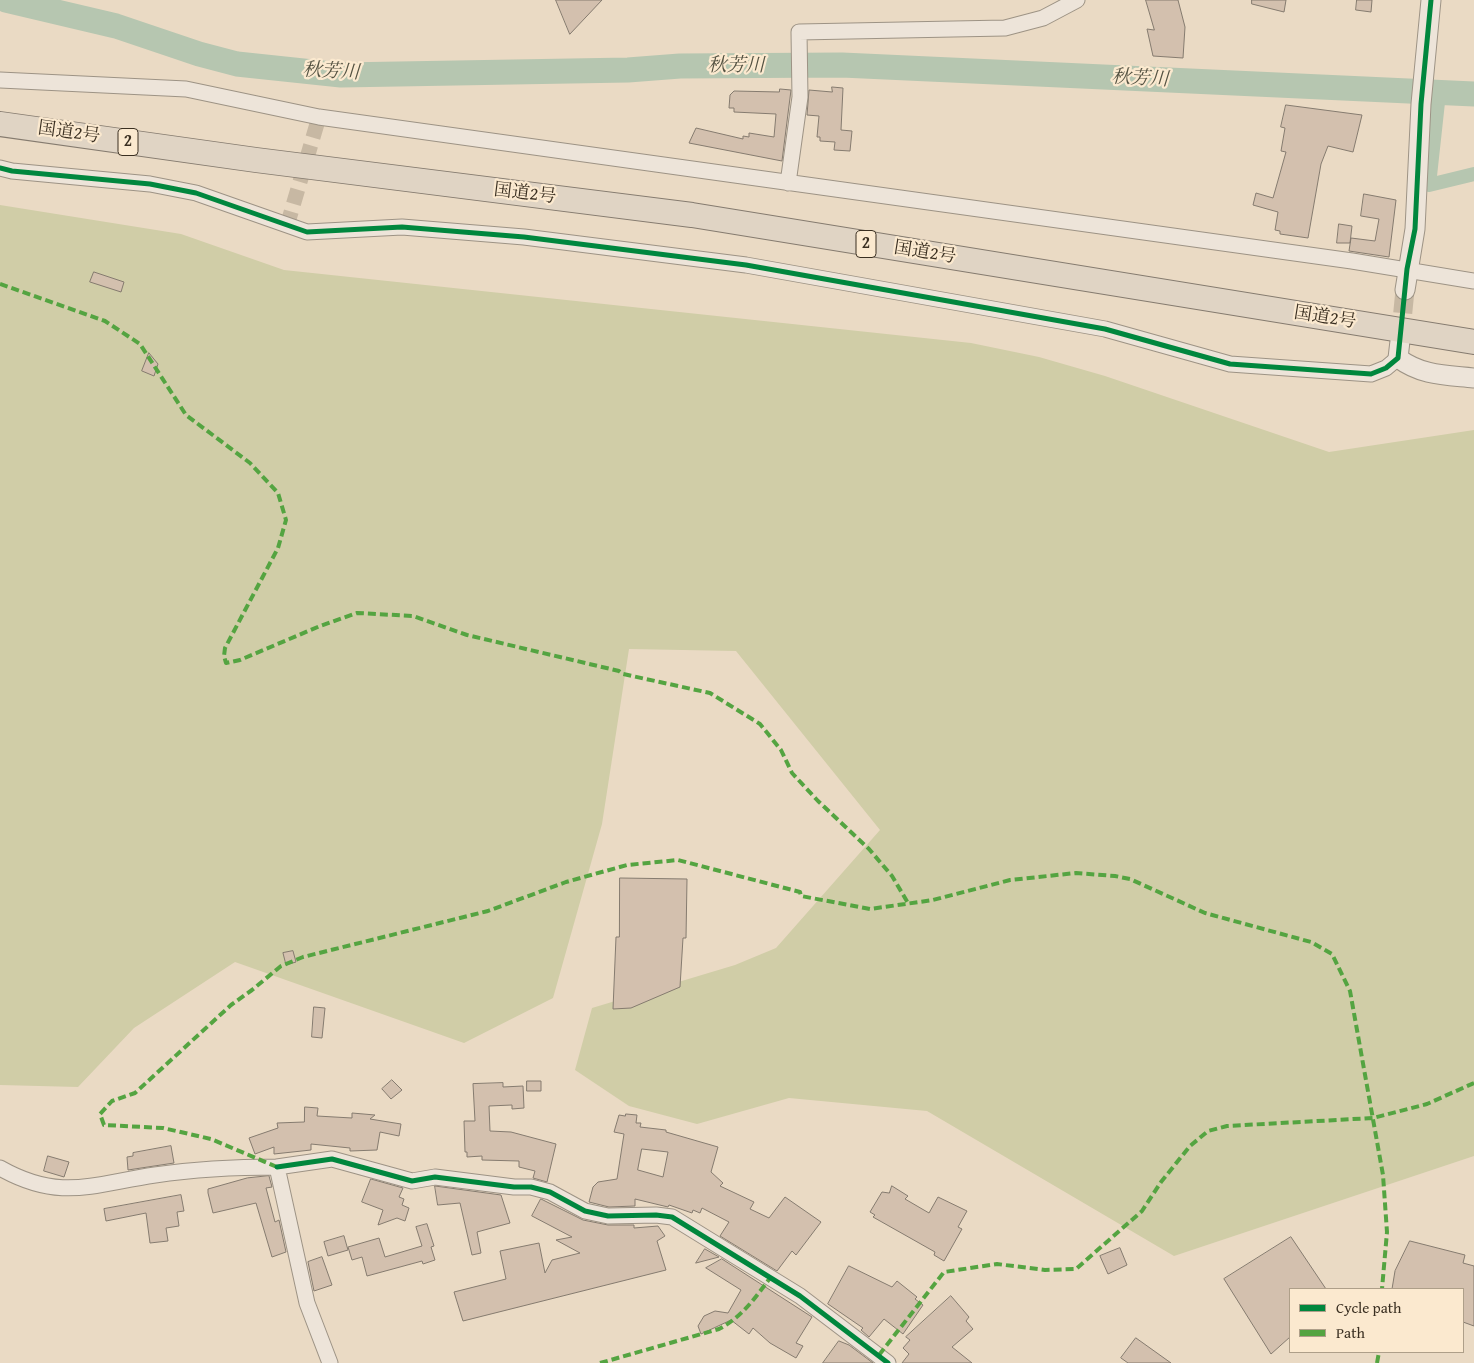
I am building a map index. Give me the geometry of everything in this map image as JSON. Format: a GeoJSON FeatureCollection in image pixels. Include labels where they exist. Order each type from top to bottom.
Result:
{"type":"FeatureCollection","features":[{"type":"Feature","properties":{"kind":"highway","name":"国道2号"},"geometry":{"type":"LineString","coordinates":[[0,124],[256,160],[692,215],[1474,342]]}},
{"type":"Feature","properties":{"kind":"highway","name":"国道2号"},"geometry":{"type":"LineString","coordinates":[[0,137],[58,144],[256,160]]}},
{"type":"Feature","properties":{"kind":"street"},"geometry":{"type":"LineString","coordinates":[[788,183],[800,97],[799,32],[1005,28],[1043,18],[1077,0]]}},
{"type":"Feature","properties":{"kind":"street"},"geometry":{"type":"LineString","coordinates":[[1405,290],[1415,229],[1421,104],[1431,0]]}},
{"type":"Feature","properties":{"kind":"street"},"geometry":{"type":"LineString","coordinates":[[0,80],[186,89],[319,118],[1407,270],[1474,281]]}},
{"type":"Feature","properties":{"kind":"street"},"geometry":{"type":"LineString","coordinates":[[0,168],[150,184],[196,193],[227,202],[286,226],[307,232],[402,227],[524,237],[746,265],[1105,329],[1230,364],[1371,374],[1386,368],[1399,350],[1422,372],[1474,378]]}},
{"type":"Feature","properties":{"kind":"street"},"geometry":{"type":"LineString","coordinates":[[0,1168],[33,1184],[70,1190],[154,1175],[218,1167],[277,1167],[332,1159],[412,1181],[434,1177],[514,1187],[531,1187],[550,1192],[585,1211],[608,1216],[656,1214],[672,1218],[800,1296],[888,1363]]}},
{"type":"Feature","properties":{"kind":"street"},"geometry":{"type":"LineString","coordinates":[[277,1167],[307,1303],[330,1363]]}},
{"type":"Feature","properties":{"kind":"shaded area"},"geometry":{"type":"Polygon","coordinates":[[[0,205],[181,234],[284,270],[971,343],[1039,357],[1105,376],[1329,452],[1474,430],[1474,1156],[1174,1256],[927,1111],[789,1098],[697,1124],[629,1106],[575,1070],[592,1008],[735,965],[776,948],[880,830],[736,651],[629,649],[602,824],[553,998],[464,1043],[235,962],[134,1028],[78,1087],[0,1085],[0,205]]]}},
{"type":"Feature","properties":{"kind":"building"},"geometry":{"type":"Polygon","coordinates":[[[556,0],[602,0],[570,34],[556,0]]]}},
{"type":"Feature","properties":{"kind":"building"},"geometry":{"type":"Polygon","coordinates":[[[1146,0],[1178,0],[1185,27],[1183,58],[1153,56],[1147,29],[1154,30],[1146,0]]]}},
{"type":"Feature","properties":{"kind":"building"},"geometry":{"type":"Polygon","coordinates":[[[1252,0],[1286,0],[1284,12],[1252,4],[1252,0]]]}},
{"type":"Feature","properties":{"kind":"building"},"geometry":{"type":"Polygon","coordinates":[[[1357,0],[1372,0],[1371,12],[1356,10],[1357,0]]]}},
{"type":"Feature","properties":{"kind":"building"},"geometry":{"type":"Polygon","coordinates":[[[832,87],[843,88],[841,130],[852,131],[850,151],[834,150],[835,142],[820,141],[820,137],[817,137],[819,116],[807,115],[809,90],[832,92],[832,87]]]}},
{"type":"Feature","properties":{"kind":"building"},"geometry":{"type":"Polygon","coordinates":[[[780,89],[791,90],[782,161],[689,143],[696,128],[743,139],[743,136],[749,137],[749,133],[774,137],[776,114],[734,112],[734,108],[729,108],[730,95],[734,91],[779,92],[780,89]]]}},
{"type":"Feature","properties":{"kind":"building"},"geometry":{"type":"Polygon","coordinates":[[[1286,105],[1362,115],[1353,152],[1328,146],[1321,164],[1308,238],[1280,234],[1280,231],[1275,230],[1278,212],[1253,205],[1256,193],[1273,198],[1286,152],[1281,151],[1285,128],[1281,127],[1286,105]]]}},
{"type":"Feature","properties":{"kind":"building"},"geometry":{"type":"Polygon","coordinates":[[[1364,194],[1396,200],[1389,257],[1349,251],[1351,238],[1375,241],[1379,219],[1361,216],[1364,194]]]}},
{"type":"Feature","properties":{"kind":"building"},"geometry":{"type":"Polygon","coordinates":[[[1339,224],[1352,226],[1350,243],[1337,243],[1339,224]]]}},
{"type":"Feature","properties":{"kind":"building"},"geometry":{"type":"Polygon","coordinates":[[[94,272],[124,282],[121,292],[90,282],[94,272]]]}},
{"type":"Feature","properties":{"kind":"building"},"geometry":{"type":"Polygon","coordinates":[[[149,353],[158,364],[154,376],[142,371],[149,353]]]}},
{"type":"Feature","properties":{"kind":"building"},"geometry":{"type":"Polygon","coordinates":[[[620,878],[687,879],[686,938],[683,938],[680,987],[631,1008],[613,1009],[616,937],[619,937],[620,878]]]}},
{"type":"Feature","properties":{"kind":"building"},"geometry":{"type":"Polygon","coordinates":[[[293,951],[296,962],[286,965],[283,953],[293,951]]]}},
{"type":"Feature","properties":{"kind":"building"},"geometry":{"type":"Polygon","coordinates":[[[314,1007],[325,1008],[322,1038],[312,1037],[314,1007]]]}},
{"type":"Feature","properties":{"kind":"building"},"geometry":{"type":"Polygon","coordinates":[[[392,1080],[402,1090],[391,1099],[382,1089],[392,1080]]]}},
{"type":"Feature","properties":{"kind":"building"},"geometry":{"type":"Polygon","coordinates":[[[527,1081],[541,1081],[541,1091],[527,1091],[527,1081]]]}},
{"type":"Feature","properties":{"kind":"building"},"geometry":{"type":"Polygon","coordinates":[[[503,1083],[503,1087],[523,1086],[524,1108],[512,1109],[512,1105],[489,1106],[490,1131],[511,1132],[556,1144],[547,1182],[533,1178],[535,1171],[519,1167],[519,1161],[482,1160],[482,1156],[467,1157],[467,1152],[465,1152],[464,1121],[475,1121],[473,1084],[503,1083]]]}},
{"type":"Feature","properties":{"kind":"building"},"geometry":{"type":"Polygon","coordinates":[[[305,1107],[318,1108],[317,1116],[352,1118],[352,1113],[375,1115],[370,1119],[401,1124],[399,1136],[380,1132],[377,1150],[350,1151],[350,1148],[311,1144],[311,1150],[274,1154],[274,1147],[255,1154],[249,1138],[278,1128],[277,1123],[304,1122],[305,1107]]]}},
{"type":"Feature","properties":{"kind":"building"},"geometry":{"type":"Polygon","coordinates":[[[626,1114],[637,1115],[636,1123],[641,1123],[640,1127],[666,1130],[666,1132],[718,1147],[711,1172],[723,1183],[720,1186],[754,1202],[750,1209],[769,1218],[785,1197],[821,1222],[796,1255],[792,1251],[777,1271],[720,1236],[729,1222],[702,1208],[700,1213],[693,1210],[692,1213],[669,1205],[668,1207],[635,1199],[635,1206],[609,1207],[589,1202],[593,1187],[598,1182],[617,1179],[624,1134],[614,1132],[619,1115],[625,1116],[626,1114]],[[642,1149],[638,1170],[663,1177],[668,1152],[642,1149]]]}},
{"type":"Feature","properties":{"kind":"building"},"geometry":{"type":"Polygon","coordinates":[[[171,1146],[174,1163],[128,1170],[127,1157],[133,1156],[133,1153],[171,1146]]]}},
{"type":"Feature","properties":{"kind":"building"},"geometry":{"type":"Polygon","coordinates":[[[48,1156],[69,1162],[64,1177],[44,1171],[48,1156]]]}},
{"type":"Feature","properties":{"kind":"building"},"geometry":{"type":"Polygon","coordinates":[[[269,1176],[272,1187],[266,1188],[275,1222],[279,1220],[286,1252],[272,1257],[256,1203],[213,1213],[208,1193],[208,1189],[247,1178],[269,1176]]]}},
{"type":"Feature","properties":{"kind":"building"},"geometry":{"type":"Polygon","coordinates":[[[371,1179],[403,1188],[399,1197],[404,1199],[402,1205],[409,1208],[405,1221],[397,1218],[378,1225],[383,1210],[362,1202],[371,1179]]]}},
{"type":"Feature","properties":{"kind":"building"},"geometry":{"type":"Polygon","coordinates":[[[435,1186],[501,1195],[510,1223],[477,1232],[481,1253],[472,1255],[460,1203],[438,1205],[435,1186]]]}},
{"type":"Feature","properties":{"kind":"building"},"geometry":{"type":"Polygon","coordinates":[[[892,1186],[908,1196],[905,1199],[929,1213],[938,1197],[967,1211],[958,1227],[962,1229],[944,1261],[934,1255],[935,1252],[873,1217],[875,1215],[870,1212],[882,1192],[889,1193],[892,1186]]]}},
{"type":"Feature","properties":{"kind":"building"},"geometry":{"type":"Polygon","coordinates":[[[181,1195],[184,1211],[177,1212],[179,1226],[166,1228],[168,1241],[150,1243],[146,1213],[106,1221],[104,1209],[181,1195]]]}},
{"type":"Feature","properties":{"kind":"building"},"geometry":{"type":"Polygon","coordinates":[[[541,1199],[583,1220],[608,1225],[634,1225],[634,1228],[658,1226],[665,1236],[657,1241],[666,1270],[463,1321],[454,1292],[506,1279],[500,1251],[539,1243],[545,1273],[552,1260],[580,1253],[556,1240],[572,1237],[532,1216],[541,1199]]]}},
{"type":"Feature","properties":{"kind":"building"},"geometry":{"type":"Polygon","coordinates":[[[427,1224],[434,1246],[431,1247],[435,1260],[423,1264],[422,1261],[367,1276],[362,1257],[352,1260],[348,1247],[379,1238],[385,1257],[422,1246],[416,1227],[427,1224]]]}},
{"type":"Feature","properties":{"kind":"building"},"geometry":{"type":"Polygon","coordinates":[[[344,1236],[348,1250],[328,1256],[324,1242],[344,1236]]]}},
{"type":"Feature","properties":{"kind":"building"},"geometry":{"type":"Polygon","coordinates":[[[1291,1237],[1325,1288],[1289,1288],[1289,1338],[1271,1354],[1224,1279],[1291,1237]]]}},
{"type":"Feature","properties":{"kind":"building"},"geometry":{"type":"Polygon","coordinates":[[[1410,1241],[1465,1255],[1463,1263],[1474,1266],[1474,1326],[1464,1322],[1464,1288],[1392,1288],[1395,1271],[1410,1241]]]}},
{"type":"Feature","properties":{"kind":"building"},"geometry":{"type":"Polygon","coordinates":[[[1120,1248],[1127,1265],[1108,1274],[1100,1256],[1120,1248]]]}},
{"type":"Feature","properties":{"kind":"building"},"geometry":{"type":"Polygon","coordinates":[[[705,1249],[719,1257],[696,1263],[705,1249]]]}},
{"type":"Feature","properties":{"kind":"building"},"geometry":{"type":"Polygon","coordinates":[[[322,1257],[332,1285],[314,1291],[308,1262],[322,1257]]]}},
{"type":"Feature","properties":{"kind":"building"},"geometry":{"type":"Polygon","coordinates":[[[722,1259],[812,1317],[796,1343],[803,1346],[796,1358],[770,1343],[753,1328],[749,1334],[731,1320],[701,1334],[698,1326],[704,1316],[715,1311],[728,1313],[741,1290],[706,1268],[722,1259]]]}},
{"type":"Feature","properties":{"kind":"building"},"geometry":{"type":"Polygon","coordinates":[[[849,1266],[892,1287],[897,1281],[917,1297],[915,1299],[923,1305],[903,1334],[884,1319],[869,1337],[861,1330],[863,1328],[828,1304],[849,1266]]]}},
{"type":"Feature","properties":{"kind":"building"},"geometry":{"type":"Polygon","coordinates":[[[951,1296],[969,1317],[966,1321],[973,1329],[952,1347],[972,1363],[902,1363],[909,1354],[903,1348],[910,1340],[906,1337],[951,1296]]]}},
{"type":"Feature","properties":{"kind":"building"},"geometry":{"type":"Polygon","coordinates":[[[1136,1338],[1171,1363],[1128,1363],[1121,1358],[1136,1338]]]}},
{"type":"Feature","properties":{"kind":"building"},"geometry":{"type":"Polygon","coordinates":[[[839,1341],[849,1345],[873,1363],[823,1363],[839,1341]]]}},
{"type":"Feature","properties":{"kind":"waterway","name":"秋芳川"},"geometry":{"type":"LineString","coordinates":[[6,0],[116,26],[199,54],[237,64],[341,75],[628,70],[680,66],[842,65],[1474,94]]}},
{"type":"Feature","properties":{"kind":"waterway"},"geometry":{"type":"LineString","coordinates":[[1439,93],[1429,185],[1474,174]]}},
{"type":"Feature","properties":{"kind":"tunnel"},"geometry":{"type":"LineString","coordinates":[[287,226],[319,117]]}},
{"type":"Feature","properties":{"kind":"tunnel"},"geometry":{"type":"LineString","coordinates":[[1400,341],[1405,290]]}},
{"type":"Feature","properties":{"kind":"marked path"},"geometry":{"type":"LineString","coordinates":[[0,284],[105,321],[140,344],[186,415],[250,463],[278,493],[286,520],[278,548],[225,648],[224,656],[226,663],[240,660],[320,626],[357,613],[413,616],[467,635],[619,671],[623,674],[710,693],[760,724],[781,750],[792,773],[818,801],[869,849],[892,876],[908,903]]}},
{"type":"Feature","properties":{"kind":"marked path"},"geometry":{"type":"LineString","coordinates":[[277,1167],[211,1139],[163,1128],[104,1125],[100,1114],[112,1101],[135,1093],[231,1005],[281,966],[303,957],[488,911],[566,882],[627,865],[678,860],[800,892],[801,896],[870,909],[933,900],[1010,880],[1076,873],[1115,876],[1130,879],[1205,913],[1311,942],[1332,954],[1350,991],[1383,1175],[1387,1232],[1382,1288]]}},
{"type":"Feature","properties":{"kind":"marked path"},"geometry":{"type":"LineString","coordinates":[[879,1355],[944,1272],[997,1264],[1045,1270],[1076,1269],[1142,1211],[1161,1182],[1190,1146],[1208,1131],[1227,1126],[1373,1118],[1427,1104],[1474,1083]]}},
{"type":"Feature","properties":{"kind":"marked path"},"geometry":{"type":"LineString","coordinates":[[600,1363],[719,1329],[735,1319],[770,1278]]}},
{"type":"Feature","properties":{"kind":"marked path"},"geometry":{"type":"LineString","coordinates":[[1377,1363],[1379,1353]]}},
{"type":"Feature","properties":{"kind":"cycle path"},"geometry":{"type":"LineString","coordinates":[[0,168],[12,171],[150,184],[196,193],[307,232],[402,227],[524,237],[746,265],[1105,329],[1230,364],[1371,374],[1386,368],[1398,358],[1407,269],[1415,229],[1421,104],[1431,0]]}},
{"type":"Feature","properties":{"kind":"cycle path"},"geometry":{"type":"LineString","coordinates":[[277,1167],[332,1159],[412,1181],[435,1177],[514,1187],[531,1187],[550,1192],[585,1211],[608,1216],[656,1215],[672,1217],[800,1296],[888,1363]]}}]}
